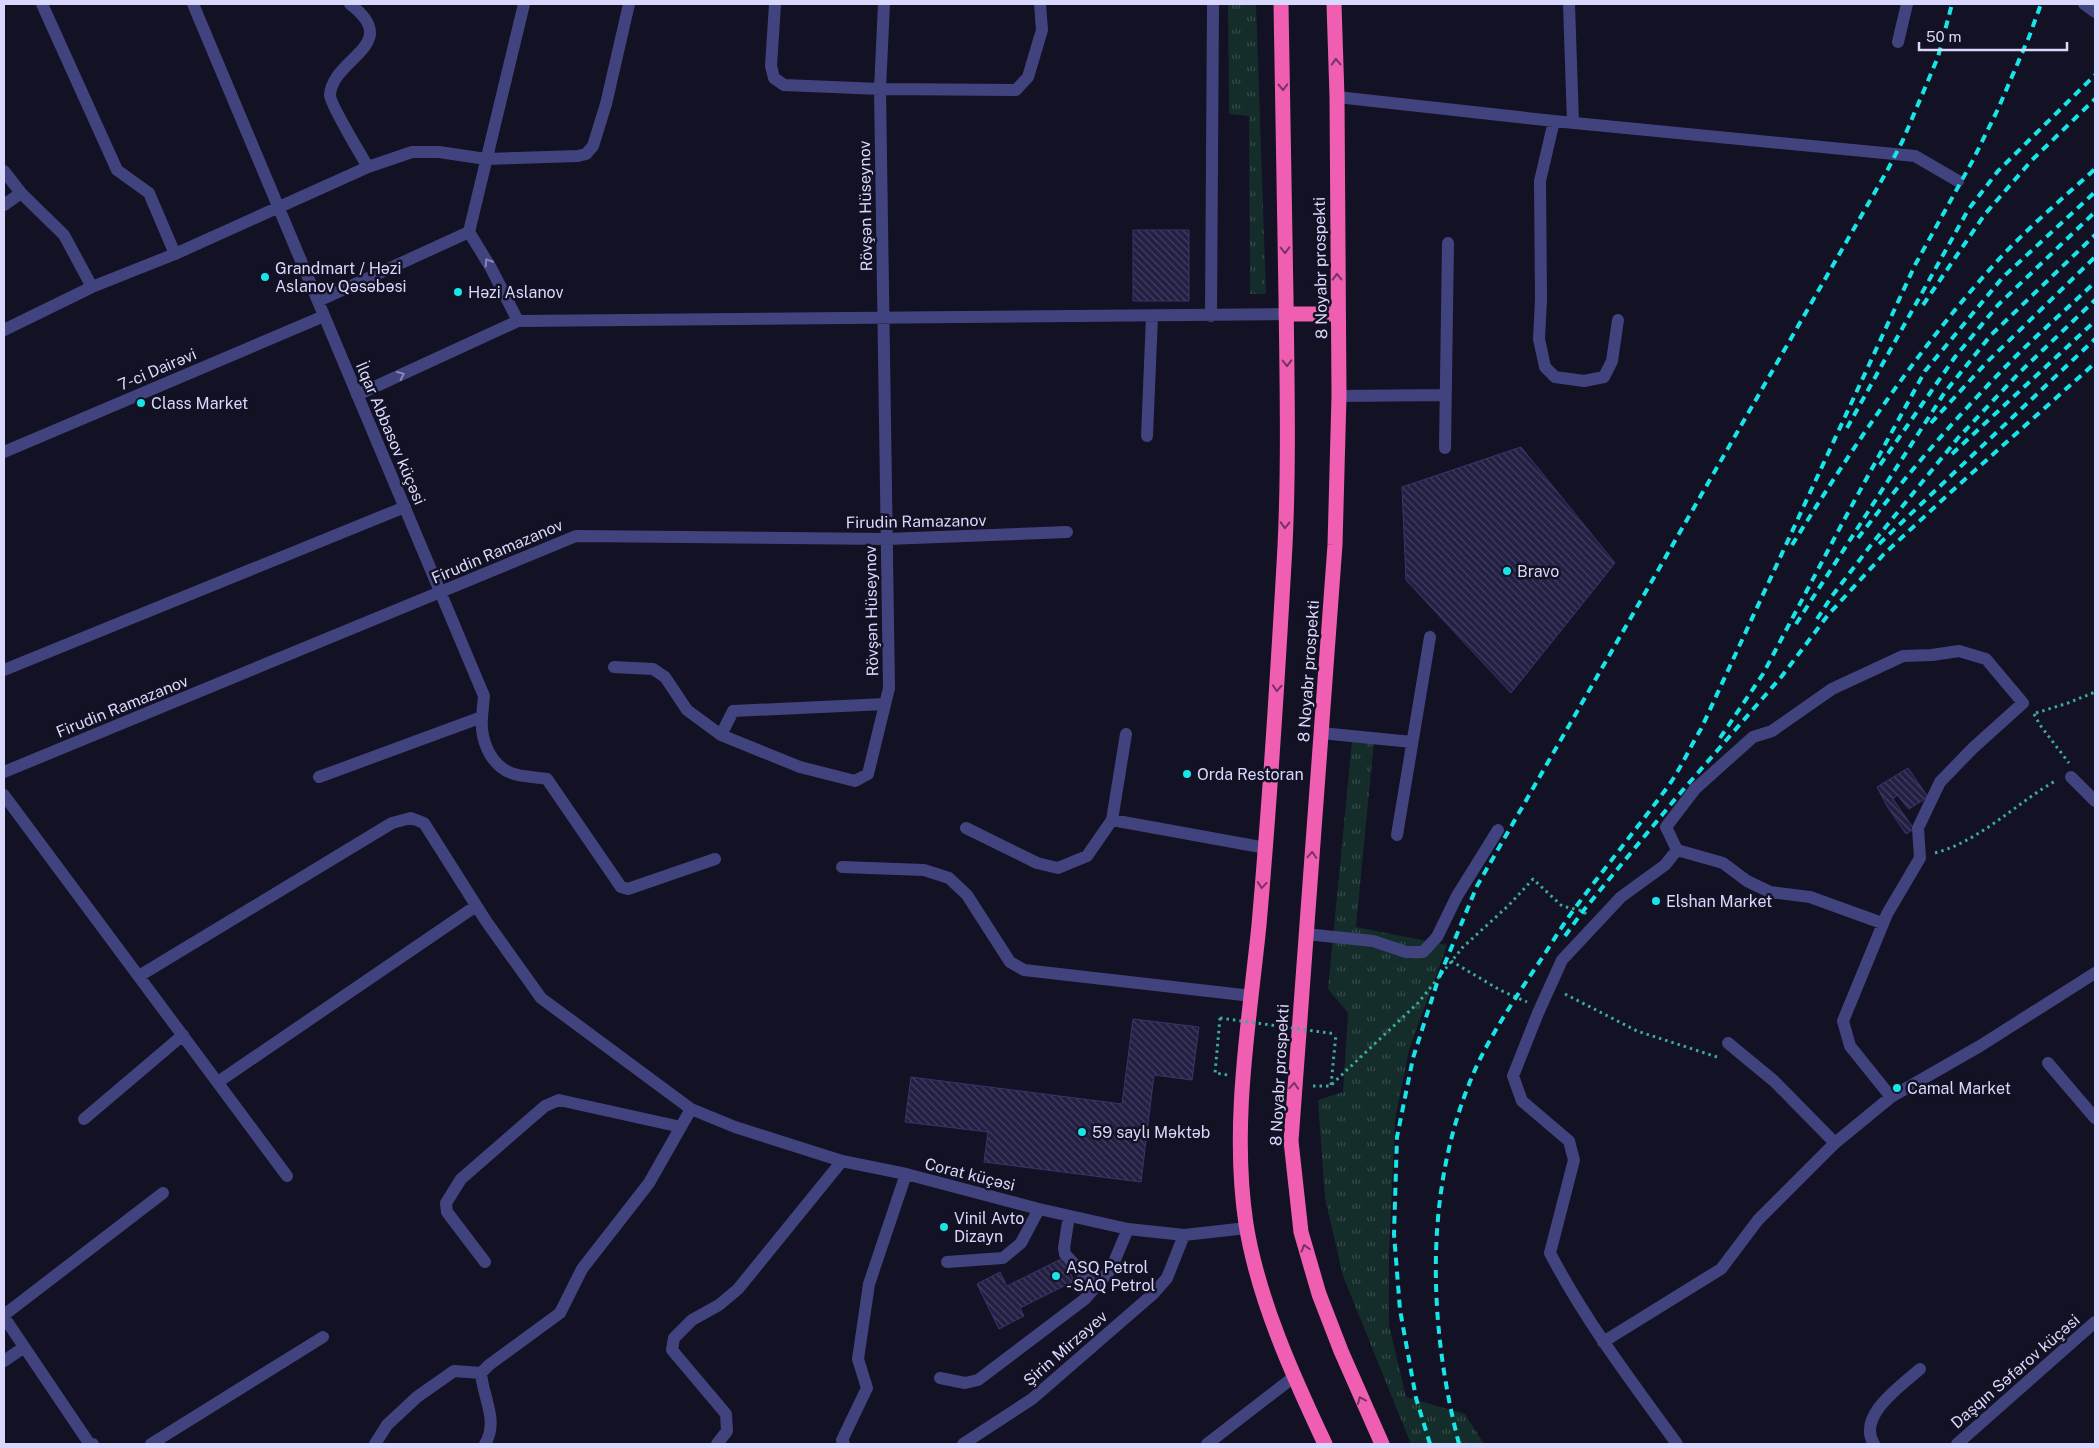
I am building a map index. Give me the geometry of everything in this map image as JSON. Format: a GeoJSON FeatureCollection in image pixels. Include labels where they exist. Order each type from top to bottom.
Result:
{"type":"FeatureCollection","features":[{"type":"Feature","properties":{"kind":"highway","name":"8 Noyabr prospekti"},"geometry":{"type":"LineString","coordinates":[[1281,4],[1287,399],[1285,540],[1276,712],[1266,848],[1239,1134],[1241,1184],[1247,1228],[1267,1307],[1321,1442]]}},
{"type":"Feature","properties":{"kind":"highway","name":"8 Noyabr prospekti"},"geometry":{"type":"LineString","coordinates":[[1334,4],[1337,97],[1339,396],[1335,545],[1291,1141],[1301,1232],[1319,1294],[1334,1335],[1382,1444]]}},
{"type":"Feature","properties":{"kind":"highway"},"geometry":{"type":"LineString","coordinates":[[1286,314],[1338,314]]}},
{"type":"Feature","properties":{"kind":"street"},"geometry":{"type":"LineString","coordinates":[[42,4],[117,170],[149,193],[175,254]]}},
{"type":"Feature","properties":{"kind":"street","name":"İlqar Abbasov küçəsi"},"geometry":{"type":"LineString","coordinates":[[193,4],[442,592],[484,696],[481,728],[487,749],[499,765],[512,774],[547,779],[621,887],[628,889],[715,859]]}},
{"type":"Feature","properties":{"kind":"street"},"geometry":{"type":"LineString","coordinates":[[350,4],[364,15],[369,32],[368,44],[333,81],[330,97],[368,167]]}},
{"type":"Feature","properties":{"kind":"street"},"geometry":{"type":"LineString","coordinates":[[518,321],[491,268],[469,232],[524,4]]}},
{"type":"Feature","properties":{"kind":"street"},"geometry":{"type":"LineString","coordinates":[[4,330],[92,287],[175,254],[368,167],[412,152],[439,152],[486,158],[578,156],[586,154],[593,146],[606,104],[629,4]]}},
{"type":"Feature","properties":{"kind":"street"},"geometry":{"type":"LineString","coordinates":[[774,4],[771,66],[774,78],[784,85],[880,89],[1016,90],[1028,77],[1042,30],[1040,4]]}},
{"type":"Feature","properties":{"kind":"street","name":"Rövşən Hüseynov"},"geometry":{"type":"LineString","coordinates":[[614,667],[652,669],[665,677],[687,710],[721,735],[800,767],[855,781],[868,774],[889,688],[880,89],[884,4]]}},
{"type":"Feature","properties":{"kind":"street"},"geometry":{"type":"LineString","coordinates":[[1211,316],[1213,4]]}},
{"type":"Feature","properties":{"kind":"street"},"geometry":{"type":"LineString","coordinates":[[1569,4],[1573,122]]}},
{"type":"Feature","properties":{"kind":"street"},"geometry":{"type":"LineString","coordinates":[[1898,42],[1907,4]]}},
{"type":"Feature","properties":{"kind":"street"},"geometry":{"type":"LineString","coordinates":[[2084,4],[2095,12]]}},
{"type":"Feature","properties":{"kind":"street"},"geometry":{"type":"LineString","coordinates":[[1337,97],[1554,121],[1915,156],[1958,181]]}},
{"type":"Feature","properties":{"kind":"street"},"geometry":{"type":"LineString","coordinates":[[1554,121],[1540,181],[1541,299],[1539,339],[1545,367],[1555,377],[1584,381],[1604,377],[1612,361],[1618,320]]}},
{"type":"Feature","properties":{"kind":"street"},"geometry":{"type":"LineString","coordinates":[[4,171],[21,192],[64,235],[92,287]]}},
{"type":"Feature","properties":{"kind":"street"},"geometry":{"type":"LineString","coordinates":[[4,205],[21,192]]}},
{"type":"Feature","properties":{"kind":"street"},"geometry":{"type":"LineString","coordinates":[[318,301],[469,232]]}},
{"type":"Feature","properties":{"kind":"street"},"geometry":{"type":"LineString","coordinates":[[1445,448],[1448,243]]}},
{"type":"Feature","properties":{"kind":"street"},"geometry":{"type":"LineString","coordinates":[[357,395],[518,321],[1286,314]]}},
{"type":"Feature","properties":{"kind":"street","name":"7-ci Dairəvi"},"geometry":{"type":"LineString","coordinates":[[4,452],[324,316]]}},
{"type":"Feature","properties":{"kind":"street"},"geometry":{"type":"LineString","coordinates":[[1147,436],[1152,316]]}},
{"type":"Feature","properties":{"kind":"street"},"geometry":{"type":"LineString","coordinates":[[1339,396],[1446,395]]}},
{"type":"Feature","properties":{"kind":"street"},"geometry":{"type":"LineString","coordinates":[[4,670],[405,507]]}},
{"type":"Feature","properties":{"kind":"street","name":"Firudin Ramazanov"},"geometry":{"type":"LineString","coordinates":[[4,772],[576,536],[887,539],[1067,532]]}},
{"type":"Feature","properties":{"kind":"street"},"geometry":{"type":"LineString","coordinates":[[1397,835],[1430,637]]}},
{"type":"Feature","properties":{"kind":"street"},"geometry":{"type":"LineString","coordinates":[[1882,923],[1810,897],[1770,892],[1747,881],[1723,863],[1677,850],[1666,827],[1695,789],[1753,737],[1772,730],[1832,689],[1903,656],[1932,655],[1959,651],[1986,659],[2023,703],[1973,748],[1940,782],[1918,828],[1920,858],[1882,923],[1843,1021],[1850,1046],[1891,1097]]}},
{"type":"Feature","properties":{"kind":"street"},"geometry":{"type":"LineString","coordinates":[[721,735],[733,711],[885,704]]}},
{"type":"Feature","properties":{"kind":"street"},"geometry":{"type":"LineString","coordinates":[[320,777],[482,716]]}},
{"type":"Feature","properties":{"kind":"street"},"geometry":{"type":"LineString","coordinates":[[1321,733],[1412,742]]}},
{"type":"Feature","properties":{"kind":"street"},"geometry":{"type":"LineString","coordinates":[[966,828],[1037,864],[1058,868],[1087,856],[1112,820],[1126,734]]}},
{"type":"Feature","properties":{"kind":"street"},"geometry":{"type":"LineString","coordinates":[[2071,777],[2095,801]]}},
{"type":"Feature","properties":{"kind":"street"},"geometry":{"type":"LineString","coordinates":[[4,795],[287,1176]]}},
{"type":"Feature","properties":{"kind":"street","name":"Corat küçəsi"},"geometry":{"type":"LineString","coordinates":[[139,976],[392,823],[411,818],[424,823],[476,906],[541,998],[692,1109],[734,1127],[842,1161],[906,1174],[1039,1209],[1128,1229],[1184,1235],[1247,1228]]}},
{"type":"Feature","properties":{"kind":"street"},"geometry":{"type":"LineString","coordinates":[[1112,820],[1266,848]]}},
{"type":"Feature","properties":{"kind":"street"},"geometry":{"type":"LineString","coordinates":[[1306,934],[1365,940],[1406,952],[1422,952],[1437,937],[1457,896],[1498,830]]}},
{"type":"Feature","properties":{"kind":"street"},"geometry":{"type":"LineString","coordinates":[[1677,850],[1665,865],[1621,897],[1562,960],[1513,1076],[1522,1100],[1569,1141],[1574,1160],[1550,1253],[1571,1293],[1603,1342],[1677,1444]]}},
{"type":"Feature","properties":{"kind":"street"},"geometry":{"type":"LineString","coordinates":[[842,867],[924,870],[949,878],[967,895],[1010,962],[1024,970],[1252,996]]}},
{"type":"Feature","properties":{"kind":"street"},"geometry":{"type":"LineString","coordinates":[[218,1082],[476,906]]}},
{"type":"Feature","properties":{"kind":"street"},"geometry":{"type":"LineString","coordinates":[[1603,1342],[1721,1269],[1758,1220],[1835,1143],[1891,1097],[1980,1046],[2095,973]]}},
{"type":"Feature","properties":{"kind":"street"},"geometry":{"type":"LineString","coordinates":[[84,1119],[183,1035]]}},
{"type":"Feature","properties":{"kind":"street"},"geometry":{"type":"LineString","coordinates":[[1728,1043],[1774,1081],[1835,1143]]}},
{"type":"Feature","properties":{"kind":"street"},"geometry":{"type":"LineString","coordinates":[[2048,1063],[2095,1118]]}},
{"type":"Feature","properties":{"kind":"street"},"geometry":{"type":"LineString","coordinates":[[485,1262],[447,1212],[446,1203],[462,1179],[545,1106],[559,1100],[681,1127]]}},
{"type":"Feature","properties":{"kind":"street"},"geometry":{"type":"LineString","coordinates":[[485,1444],[492,1424],[482,1387],[481,1373],[489,1365],[560,1313],[582,1270],[649,1183],[692,1109]]}},
{"type":"Feature","properties":{"kind":"street"},"geometry":{"type":"LineString","coordinates":[[717,1444],[727,1431],[726,1414],[672,1350],[674,1338],[692,1320],[718,1305],[738,1289],[842,1161]]}},
{"type":"Feature","properties":{"kind":"street"},"geometry":{"type":"LineString","coordinates":[[844,1444],[842,1440],[867,1388],[858,1359],[869,1284],[906,1174]]}},
{"type":"Feature","properties":{"kind":"street"},"geometry":{"type":"LineString","coordinates":[[90,1444],[23,1348],[4,1316],[163,1193]]}},
{"type":"Feature","properties":{"kind":"street"},"geometry":{"type":"LineString","coordinates":[[947,1262],[1003,1258],[1021,1243],[1039,1209]]}},
{"type":"Feature","properties":{"kind":"street"},"geometry":{"type":"LineString","coordinates":[[1069,1216],[1064,1248],[1065,1254],[1095,1288]]}},
{"type":"Feature","properties":{"kind":"street"},"geometry":{"type":"LineString","coordinates":[[940,1378],[965,1383],[978,1380],[1086,1299],[1111,1269],[1128,1229]]}},
{"type":"Feature","properties":{"kind":"street","name":"Şirin Mirzəyev"},"geometry":{"type":"LineString","coordinates":[[964,1444],[1032,1399],[1153,1294],[1167,1278],[1184,1235]]}},
{"type":"Feature","properties":{"kind":"street","name":"Daşqın Səfərov küçəsi"},"geometry":{"type":"LineString","coordinates":[[1957,1444],[2095,1322]]}},
{"type":"Feature","properties":{"kind":"street"},"geometry":{"type":"LineString","coordinates":[[152,1444],[323,1337]]}},
{"type":"Feature","properties":{"kind":"street"},"geometry":{"type":"LineString","coordinates":[[4,1361],[23,1348]]}},
{"type":"Feature","properties":{"kind":"street"},"geometry":{"type":"LineString","coordinates":[[1874,1444],[1872,1442],[1870,1422],[1878,1407],[1920,1369]]}},
{"type":"Feature","properties":{"kind":"street"},"geometry":{"type":"LineString","coordinates":[[375,1444],[387,1425],[417,1397],[454,1371],[481,1373]]}},
{"type":"Feature","properties":{"kind":"street"},"geometry":{"type":"LineString","coordinates":[[1207,1444],[1295,1376]]}},
{"type":"Feature","properties":{"kind":"path"},"geometry":{"type":"LineString","coordinates":[[2034,714],[2095,692]]}},
{"type":"Feature","properties":{"kind":"path"},"geometry":{"type":"LineString","coordinates":[[1920,858],[1969,840],[2033,793],[2059,779],[2071,777],[2075,770],[2040,725],[2034,714],[2023,703]]}},
{"type":"Feature","properties":{"kind":"path"},"geometry":{"type":"LineString","coordinates":[[1294,1086],[1330,1086],[1418,1003],[1451,961],[1533,879],[1562,906],[1583,911],[1597,922]]}},
{"type":"Feature","properties":{"kind":"path"},"geometry":{"type":"LineString","coordinates":[[1451,961],[1500,990],[1541,1006],[1566,993],[1637,1031],[1717,1057],[1728,1043]]}},
{"type":"Feature","properties":{"kind":"path"},"geometry":{"type":"LineString","coordinates":[[1215,1073],[1220,1018],[1336,1034],[1330,1086]]}},
{"type":"Feature","properties":{"kind":"green space"},"geometry":{"type":"Polygon","coordinates":[[[1228,4],[1256,4],[1266,294],[1250,294],[1249,116],[1229,114],[1228,4]]]}},
{"type":"Feature","properties":{"kind":"green space"},"geometry":{"type":"Polygon","coordinates":[[[1352,741],[1374,741],[1356,927],[1447,945],[1409,1050],[1395,1120],[1389,1253],[1389,1325],[1406,1397],[1465,1414],[1484,1444],[1411,1444],[1343,1276],[1325,1198],[1318,1100],[1343,1092],[1348,1013],[1328,989],[1352,741]]]}},
{"type":"Feature","properties":{"kind":"building"},"geometry":{"type":"Polygon","coordinates":[[[1133,230],[1189,230],[1189,301],[1133,301],[1133,230]]]}},
{"type":"Feature","properties":{"kind":"building","name":"Bravo"},"geometry":{"type":"Polygon","coordinates":[[[1521,447],[1615,563],[1511,693],[1406,580],[1402,487],[1521,447]]]}},
{"type":"Feature","properties":{"kind":"building"},"geometry":{"type":"Polygon","coordinates":[[[1908,768],[1928,797],[1909,809],[1897,795],[1893,799],[1914,829],[1906,834],[1877,787],[1908,768]]]}},
{"type":"Feature","properties":{"kind":"building"},"geometry":{"type":"Polygon","coordinates":[[[1133,1019],[1199,1027],[1192,1080],[1154,1075],[1141,1182],[984,1162],[988,1132],[905,1122],[911,1077],[1122,1104],[1133,1019]]]}},
{"type":"Feature","properties":{"kind":"building"},"geometry":{"type":"Polygon","coordinates":[[[1063,1258],[1074,1281],[1020,1308],[1024,1316],[999,1329],[977,1284],[1000,1272],[1007,1286],[1063,1258]]]}},
{"type":"Feature","properties":{"kind":"railway"},"geometry":{"type":"LineString","coordinates":[[1430,1444],[1416,1398],[1400,1310],[1394,1234],[1397,1137],[1413,1058],[1438,980],[1477,886],[1887,171],[1903,140],[1938,57],[1952,4]]}},
{"type":"Feature","properties":{"kind":"railway"},"geometry":{"type":"LineString","coordinates":[[1459,1444],[1448,1397],[1441,1348],[1436,1250],[1440,1200],[1448,1152],[1461,1105],[1480,1059],[1514,1001],[1575,908],[1678,772],[1701,729],[1915,265],[1973,160],[1998,109],[2041,4]]}},
{"type":"Feature","properties":{"kind":"railway"},"geometry":{"type":"LineString","coordinates":[[1847,428],[1968,210],[1998,171],[2095,75]]}},
{"type":"Feature","properties":{"kind":"railway"},"geometry":{"type":"LineString","coordinates":[[1923,305],[1985,214],[2032,160],[2095,99]]}},
{"type":"Feature","properties":{"kind":"railway"},"geometry":{"type":"LineString","coordinates":[[1792,545],[1864,433],[1916,360],[1971,290],[2012,246],[2095,169]]}},
{"type":"Feature","properties":{"kind":"railway"},"geometry":{"type":"LineString","coordinates":[[1720,738],[1763,674],[1925,371],[2003,277],[2095,192]]}},
{"type":"Feature","properties":{"kind":"railway"},"geometry":{"type":"LineString","coordinates":[[1880,465],[1955,357],[1998,305],[2095,212]]}},
{"type":"Feature","properties":{"kind":"railway"},"geometry":{"type":"LineString","coordinates":[[1796,624],[1945,392],[1991,335],[2095,235]]}},
{"type":"Feature","properties":{"kind":"railway"},"geometry":{"type":"LineString","coordinates":[[1931,423],[1987,362],[2095,257]]}},
{"type":"Feature","properties":{"kind":"railway"},"geometry":{"type":"LineString","coordinates":[[1858,538],[1914,468],[1974,400],[2025,347],[2095,282]]}},
{"type":"Feature","properties":{"kind":"railway"},"geometry":{"type":"LineString","coordinates":[[1817,619],[1871,545],[1958,438],[2020,372],[2095,300]]}},
{"type":"Feature","properties":{"kind":"railway"},"geometry":{"type":"LineString","coordinates":[[1952,454],[2095,321]]}},
{"type":"Feature","properties":{"kind":"railway"},"geometry":{"type":"LineString","coordinates":[[1879,544],[2095,339]]}},
{"type":"Feature","properties":{"kind":"railway"},"geometry":{"type":"LineString","coordinates":[[1565,936],[1583,911],[1676,798],[1782,676],[1828,615],[1884,554],[2095,363]]}},
{"type":"Feature","properties":{"kind":"place","name":"Grandmart / Həzi Aslanov Qəsəbəsi"},"geometry":{"type":"Point","coordinates":[265,277]}},
{"type":"Feature","properties":{"kind":"place","name":"Həzi Aslanov"},"geometry":{"type":"Point","coordinates":[458,292]}},
{"type":"Feature","properties":{"kind":"place","name":"Class Market"},"geometry":{"type":"Point","coordinates":[141,403]}},
{"type":"Feature","properties":{"kind":"place","name":"Bravo"},"geometry":{"type":"Point","coordinates":[1507,571]}},
{"type":"Feature","properties":{"kind":"place","name":"Orda Restoran"},"geometry":{"type":"Point","coordinates":[1187,774]}},
{"type":"Feature","properties":{"kind":"place","name":"Elshan Market"},"geometry":{"type":"Point","coordinates":[1656,901]}},
{"type":"Feature","properties":{"kind":"place","name":"Camal Market"},"geometry":{"type":"Point","coordinates":[1897,1088]}},
{"type":"Feature","properties":{"kind":"place","name":"59 saylı Məktəb"},"geometry":{"type":"Point","coordinates":[1082,1132]}},
{"type":"Feature","properties":{"kind":"place","name":"Vinil Avto Dizayn"},"geometry":{"type":"Point","coordinates":[944,1227]}},
{"type":"Feature","properties":{"kind":"place","name":"ASQ Petrol - SAQ Petrol"},"geometry":{"type":"Point","coordinates":[1056,1276]}}]}
